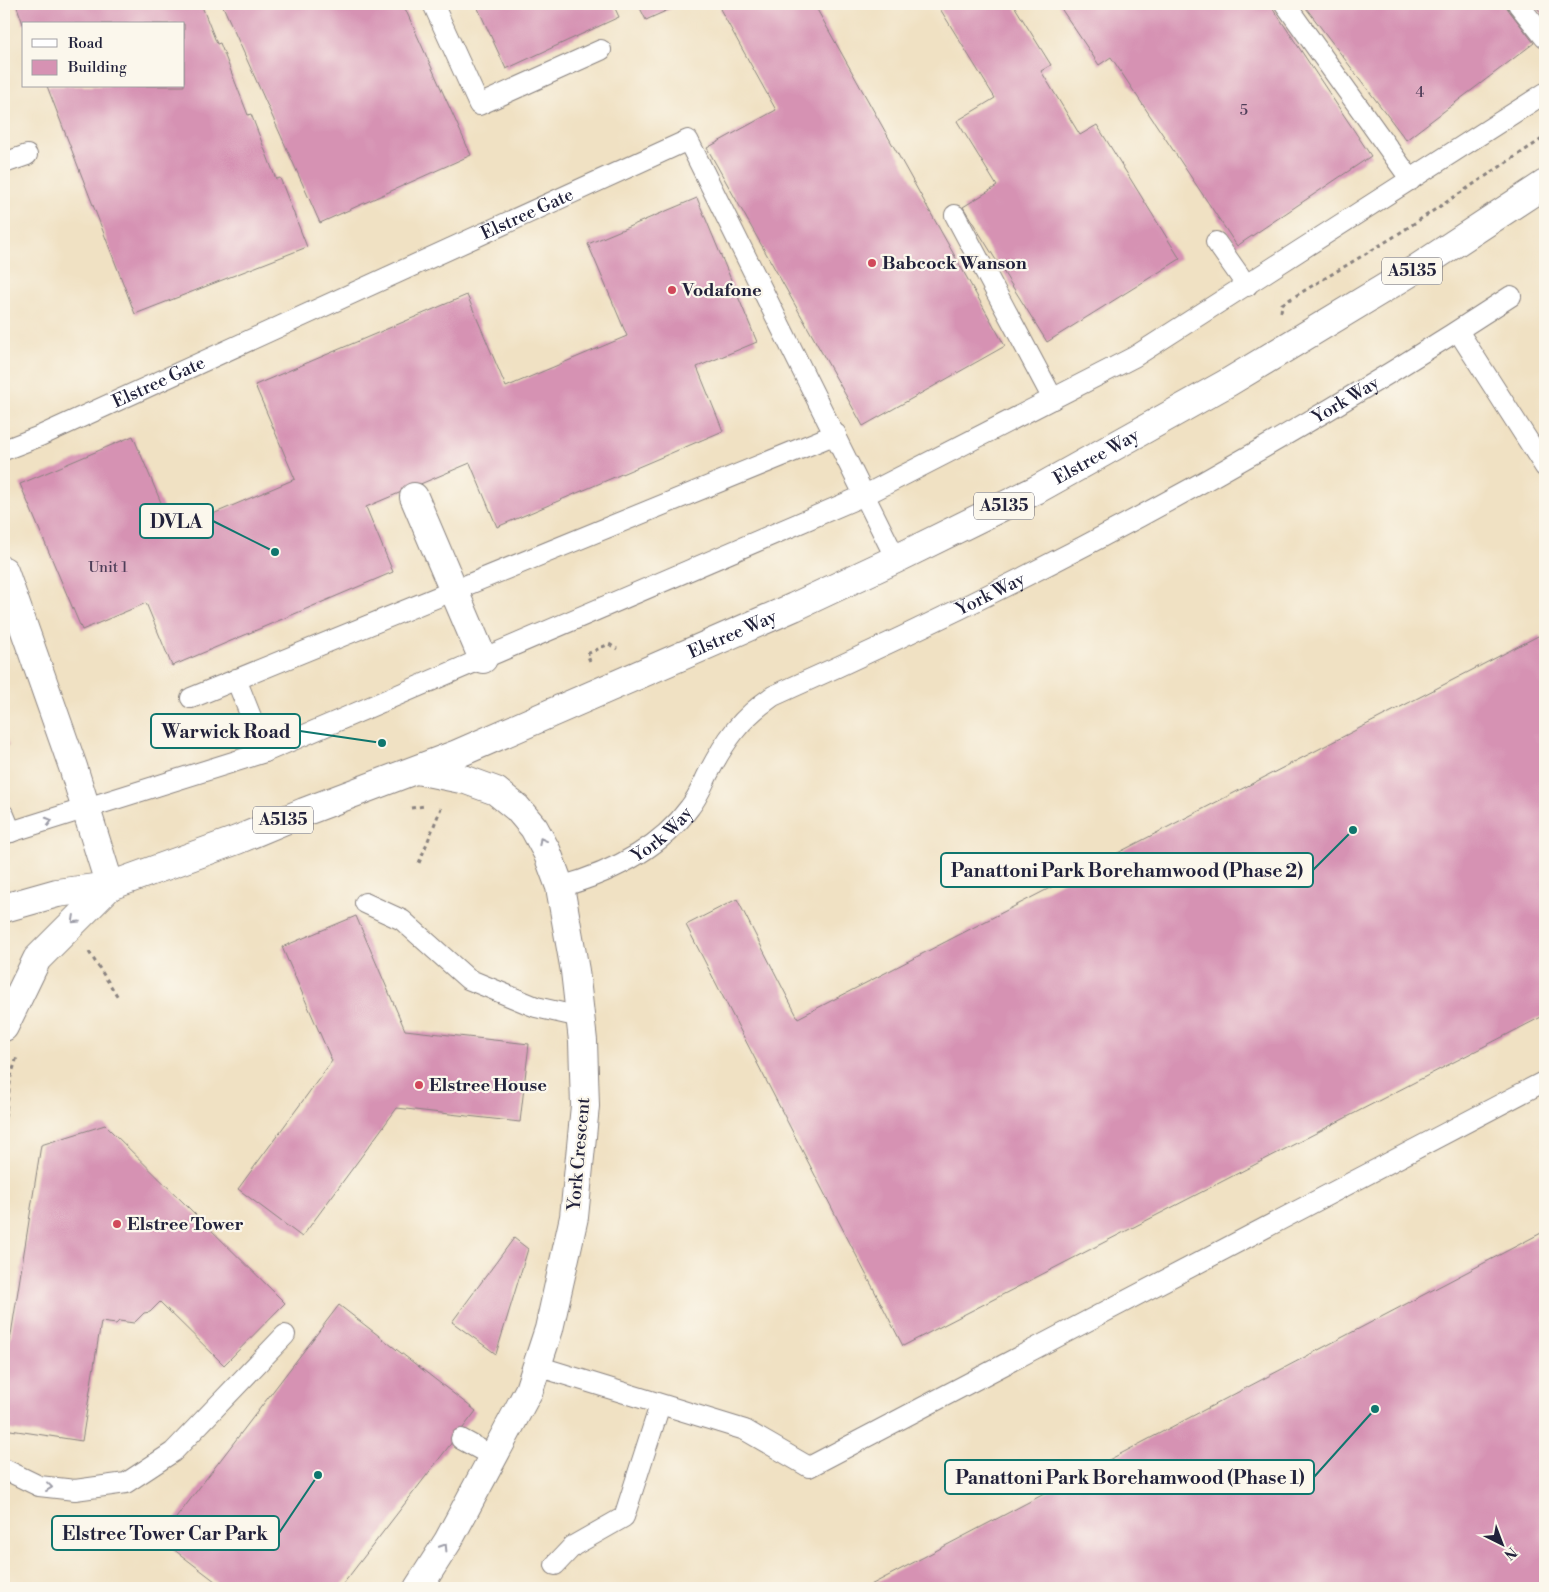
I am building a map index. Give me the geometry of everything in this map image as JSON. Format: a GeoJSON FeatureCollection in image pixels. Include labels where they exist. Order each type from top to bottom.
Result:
{"type":"FeatureCollection","features":[{"type":"Feature","properties":{"kind":"main road","name":"Elstree Way"},"geometry":{"type":"LineString","coordinates":[[417,770],[785,611],[1036,490],[1229,382],[1401,278],[1545,184]]}},
{"type":"Feature","properties":{"kind":"main road"},"geometry":{"type":"LineString","coordinates":[[414,497],[483,659]]}},
{"type":"Feature","properties":{"kind":"main road"},"geometry":{"type":"LineString","coordinates":[[6,586],[87,810],[110,886]]}},
{"type":"Feature","properties":{"kind":"main road","name":"York Crescent"},"geometry":{"type":"LineString","coordinates":[[417,770],[466,780],[496,791],[510,802],[534,828],[548,852],[560,886],[575,971],[580,1017],[585,1106],[574,1217],[549,1329],[529,1390],[448,1541],[418,1588]]}},
{"type":"Feature","properties":{"kind":"main road","name":"A5135"},"geometry":{"type":"LineString","coordinates":[[4,908],[57,893],[110,886],[237,840],[304,812],[417,770]]}},
{"type":"Feature","properties":{"kind":"main road","name":"A5135"},"geometry":{"type":"LineString","coordinates":[[4,1027],[36,959],[110,886]]}},
{"type":"Feature","properties":{"kind":"lane"},"geometry":{"type":"LineString","coordinates":[[433,4],[479,105],[601,50]]}},
{"type":"Feature","properties":{"kind":"lane"},"geometry":{"type":"LineString","coordinates":[[1285,4],[1411,180]]}},
{"type":"Feature","properties":{"kind":"lane"},"geometry":{"type":"LineString","coordinates":[[1518,4],[1545,38]]}},
{"type":"Feature","properties":{"kind":"lane"},"geometry":{"type":"LineString","coordinates":[[6,827],[87,810],[265,752],[865,495],[1134,357],[1545,93]]}},
{"type":"Feature","properties":{"kind":"lane","name":"Elstree Gate"},"geometry":{"type":"LineString","coordinates":[[4,450],[40,436],[688,140],[836,434],[896,559]]}},
{"type":"Feature","properties":{"kind":"lane"},"geometry":{"type":"LineString","coordinates":[[4,163],[27,155]]}},
{"type":"Feature","properties":{"kind":"lane"},"geometry":{"type":"LineString","coordinates":[[955,215],[1054,399]]}},
{"type":"Feature","properties":{"kind":"lane"},"geometry":{"type":"LineString","coordinates":[[1216,242],[1247,286]]}},
{"type":"Feature","properties":{"kind":"lane","name":"York Way"},"geometry":{"type":"LineString","coordinates":[[560,886],[606,871],[657,842],[691,807],[730,736],[750,712],[773,696],[974,602],[1124,527],[1309,422],[1458,331],[1511,296]]}},
{"type":"Feature","properties":{"kind":"lane"},"geometry":{"type":"LineString","coordinates":[[1458,331],[1545,467]]}},
{"type":"Feature","properties":{"kind":"lane"},"geometry":{"type":"LineString","coordinates":[[191,698],[836,434]]}},
{"type":"Feature","properties":{"kind":"lane"},"geometry":{"type":"LineString","coordinates":[[236,679],[265,752]]}},
{"type":"Feature","properties":{"kind":"lane"},"geometry":{"type":"LineString","coordinates":[[365,903],[402,920],[468,979],[536,1007],[580,1017]]}},
{"type":"Feature","properties":{"kind":"lane"},"geometry":{"type":"LineString","coordinates":[[537,1366],[745,1430],[809,1467],[1545,1080]]}},
{"type":"Feature","properties":{"kind":"lane"},"geometry":{"type":"LineString","coordinates":[[4,1469],[39,1486],[75,1490],[126,1483],[173,1452],[285,1335]]}},
{"type":"Feature","properties":{"kind":"lane"},"geometry":{"type":"LineString","coordinates":[[555,1565],[573,1546],[624,1517],[660,1405]]}},
{"type":"Feature","properties":{"kind":"lane"},"geometry":{"type":"LineString","coordinates":[[461,1438],[494,1457]]}},
{"type":"Feature","properties":{"kind":"path"},"geometry":{"type":"LineString","coordinates":[[1282,304],[1392,238],[1545,136]]}},
{"type":"Feature","properties":{"kind":"path"},"geometry":{"type":"LineString","coordinates":[[587,654],[609,644]]}},
{"type":"Feature","properties":{"kind":"path"},"geometry":{"type":"LineString","coordinates":[[419,863],[443,803],[436,804]]}},
{"type":"Feature","properties":{"kind":"path"},"geometry":{"type":"LineString","coordinates":[[404,811],[428,805]]}},
{"type":"Feature","properties":{"kind":"path"},"geometry":{"type":"LineString","coordinates":[[88,950],[118,997]]}},
{"type":"Feature","properties":{"kind":"path"},"geometry":{"type":"LineString","coordinates":[[4,1125],[11,1076],[20,1048]]}},
{"type":"Feature","properties":{"kind":"path"},"geometry":{"type":"LineString","coordinates":[[4,1582],[16,1588]]}},
{"type":"Feature","properties":{"kind":"building"},"geometry":{"type":"Polygon","coordinates":[[[16,4],[201,4],[217,44],[220,43],[248,115],[251,114],[276,179],[280,178],[307,247],[135,314],[48,88],[185,88],[185,22],[22,22],[16,4]]]}},
{"type":"Feature","properties":{"kind":"building"},"geometry":{"type":"Polygon","coordinates":[[[222,4],[403,4],[471,155],[320,223],[222,4]]]}},
{"type":"Feature","properties":{"kind":"building"},"geometry":{"type":"Polygon","coordinates":[[[476,4],[613,4],[619,17],[506,69],[476,4]]]}},
{"type":"Feature","properties":{"kind":"building"},"geometry":{"type":"Polygon","coordinates":[[[638,4],[681,4],[646,20],[638,4]]]}},
{"type":"Feature","properties":{"kind":"building"},"geometry":{"type":"Polygon","coordinates":[[[730,4],[814,4],[1005,346],[863,426],[707,148],[776,110],[720,9],[730,4]]]}},
{"type":"Feature","properties":{"kind":"building"},"geometry":{"type":"Polygon","coordinates":[[[937,4],[1013,4],[1051,65],[1041,71],[1080,135],[1097,125],[1180,259],[1047,342],[963,207],[997,186],[957,121],[995,98],[937,4]]]}},
{"type":"Feature","properties":{"kind":"building"},"geometry":{"type":"Polygon","coordinates":[[[1058,4],[1270,4],[1371,156],[1237,246],[1111,57],[1099,65],[1058,4]]]}},
{"type":"Feature","properties":{"kind":"building"},"geometry":{"type":"Polygon","coordinates":[[[1303,4],[1504,4],[1534,43],[1406,140],[1303,4]]]}},
{"type":"Feature","properties":{"kind":"building"},"geometry":{"type":"Polygon","coordinates":[[[1534,4],[1545,4],[1545,18],[1534,4]]]}},
{"type":"Feature","properties":{"kind":"building"},"geometry":{"type":"Polygon","coordinates":[[[697,198],[757,342],[697,367],[723,431],[497,527],[470,463],[366,507],[393,572],[172,666],[146,603],[82,630],[20,484],[133,436],[173,531],[295,479],[255,385],[467,295],[506,387],[627,336],[588,244],[697,198]]]}},
{"type":"Feature","properties":{"kind":"building"},"geometry":{"type":"Polygon","coordinates":[[[1540,635],[1545,646],[1545,1015],[903,1346],[686,925],[737,899],[798,1018],[1540,635]]]}},
{"type":"Feature","properties":{"kind":"building"},"geometry":{"type":"Polygon","coordinates":[[[4,732],[9,745],[4,747],[4,732]]]}},
{"type":"Feature","properties":{"kind":"building","name":"Elstree House"},"geometry":{"type":"Polygon","coordinates":[[[356,916],[405,1030],[529,1044],[520,1122],[397,1108],[302,1237],[238,1189],[332,1061],[282,947],[356,916]]]}},
{"type":"Feature","properties":{"kind":"building","name":"Elstree Tower"},"geometry":{"type":"Polygon","coordinates":[[[105,1125],[285,1303],[224,1365],[160,1302],[134,1323],[119,1321],[116,1324],[101,1322],[82,1441],[4,1429],[4,1379],[41,1145],[105,1125]]]}},
{"type":"Feature","properties":{"kind":"building"},"geometry":{"type":"Polygon","coordinates":[[[1545,1231],[1545,1588],[865,1588],[1545,1231]]]}},
{"type":"Feature","properties":{"kind":"building"},"geometry":{"type":"Polygon","coordinates":[[[514,1238],[528,1249],[496,1354],[452,1322],[514,1238]]]}},
{"type":"Feature","properties":{"kind":"building"},"geometry":{"type":"Polygon","coordinates":[[[339,1305],[476,1411],[340,1588],[224,1588],[160,1539],[339,1305]]]}},
{"type":"Feature","properties":{"kind":"place","name":"Babcock Wanson"},"geometry":{"type":"Point","coordinates":[872,263]}},
{"type":"Feature","properties":{"kind":"place","name":"Vodafone"},"geometry":{"type":"Point","coordinates":[672,290]}},
{"type":"Feature","properties":{"kind":"place","name":"DVLA"},"geometry":{"type":"Point","coordinates":[275,552]}},
{"type":"Feature","properties":{"kind":"place","name":"Warwick Road"},"geometry":{"type":"Point","coordinates":[382,743]}},
{"type":"Feature","properties":{"kind":"place","name":"Panattoni Park Borehamwood (Phase 2)"},"geometry":{"type":"Point","coordinates":[1353,830]}},
{"type":"Feature","properties":{"kind":"place","name":"Elstree House"},"geometry":{"type":"Point","coordinates":[419,1085]}},
{"type":"Feature","properties":{"kind":"place","name":"Elstree Tower"},"geometry":{"type":"Point","coordinates":[117,1224]}},
{"type":"Feature","properties":{"kind":"place","name":"Panattoni Park Borehamwood (Phase 1)"},"geometry":{"type":"Point","coordinates":[1375,1409]}},
{"type":"Feature","properties":{"kind":"place","name":"Elstree Tower Car Park"},"geometry":{"type":"Point","coordinates":[318,1475]}}]}
